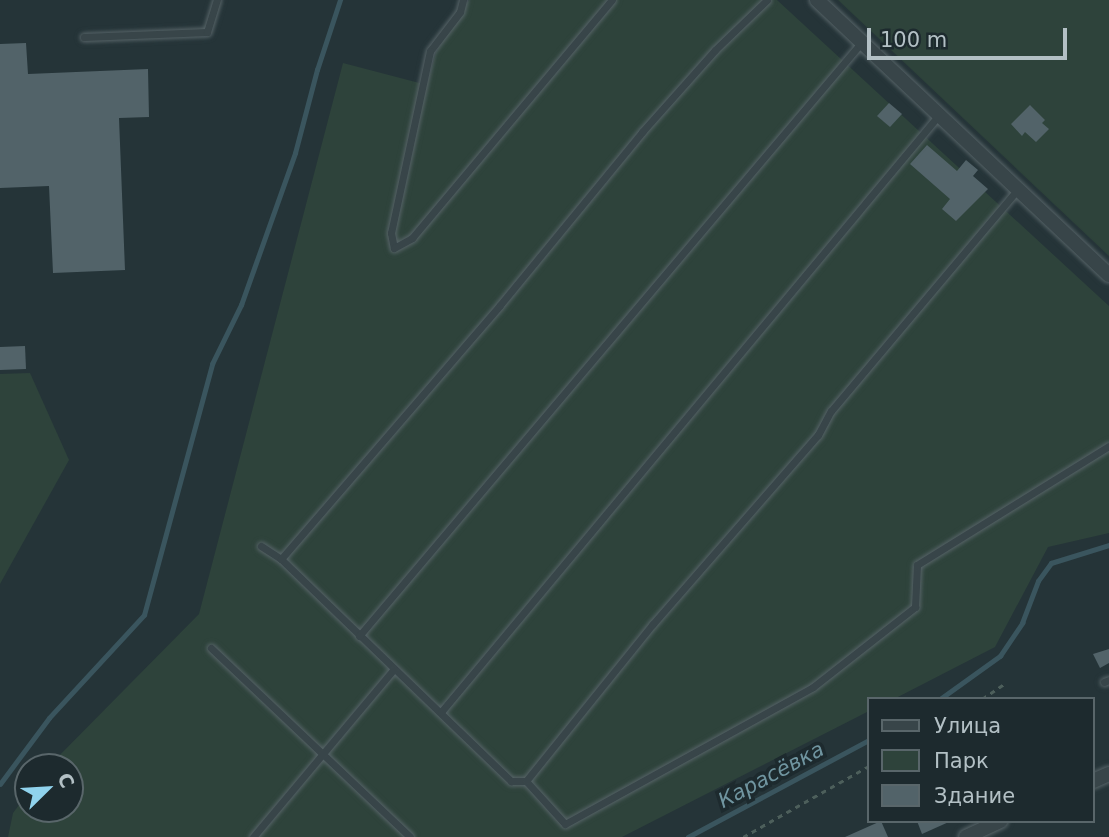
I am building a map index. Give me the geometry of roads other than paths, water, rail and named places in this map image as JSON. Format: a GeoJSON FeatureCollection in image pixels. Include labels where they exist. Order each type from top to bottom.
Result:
{"type":"FeatureCollection","features":[{"type":"Feature","properties":{"kind":"street"},"geometry":{"type":"LineString","coordinates":[[817,0],[1109,275]]}},
{"type":"Feature","properties":{"kind":"street"},"geometry":{"type":"LineString","coordinates":[[965,837],[997,823]]}},
{"type":"Feature","properties":{"kind":"lane"},"geometry":{"type":"LineString","coordinates":[[84,37],[207,32],[217,0]]}},
{"type":"Feature","properties":{"kind":"lane"},"geometry":{"type":"LineString","coordinates":[[460,12],[463,0]]}},
{"type":"Feature","properties":{"kind":"lane"},"geometry":{"type":"LineString","coordinates":[[470,0],[430,51],[391,233],[394,248],[412,238],[612,0]]}},
{"type":"Feature","properties":{"kind":"lane"},"geometry":{"type":"LineString","coordinates":[[281,559],[500,304],[651,122],[715,50],[766,0]]}},
{"type":"Feature","properties":{"kind":"lane"},"geometry":{"type":"LineString","coordinates":[[359,636],[861,43]]}},
{"type":"Feature","properties":{"kind":"lane"},"geometry":{"type":"LineString","coordinates":[[440,712],[939,116]]}},
{"type":"Feature","properties":{"kind":"lane"},"geometry":{"type":"LineString","coordinates":[[261,546],[281,559],[512,781],[526,780],[652,625],[818,435],[831,411],[1018,188]]}},
{"type":"Feature","properties":{"kind":"lane"},"geometry":{"type":"LineString","coordinates":[[526,780],[565,824],[705,749],[813,687],[915,607],[917,565],[1109,446]]}},
{"type":"Feature","properties":{"kind":"lane"},"geometry":{"type":"LineString","coordinates":[[211,648],[410,837]]}},
{"type":"Feature","properties":{"kind":"lane"},"geometry":{"type":"LineString","coordinates":[[253,837],[394,669]]}},
{"type":"Feature","properties":{"kind":"waterway"},"geometry":{"type":"LineString","coordinates":[[0,784],[49,718],[144,615],[212,364],[241,305],[295,153],[317,70],[340,0]]}},
{"type":"Feature","properties":{"kind":"waterway","name":"Карасёвка"},"geometry":{"type":"LineString","coordinates":[[943,697],[1000,656],[1022,623],[1038,581],[1051,563],[1109,545]]}},
{"type":"Feature","properties":{"kind":"waterway","name":"Карасёвка"},"geometry":{"type":"LineString","coordinates":[[688,837],[867,741]]}}]}
